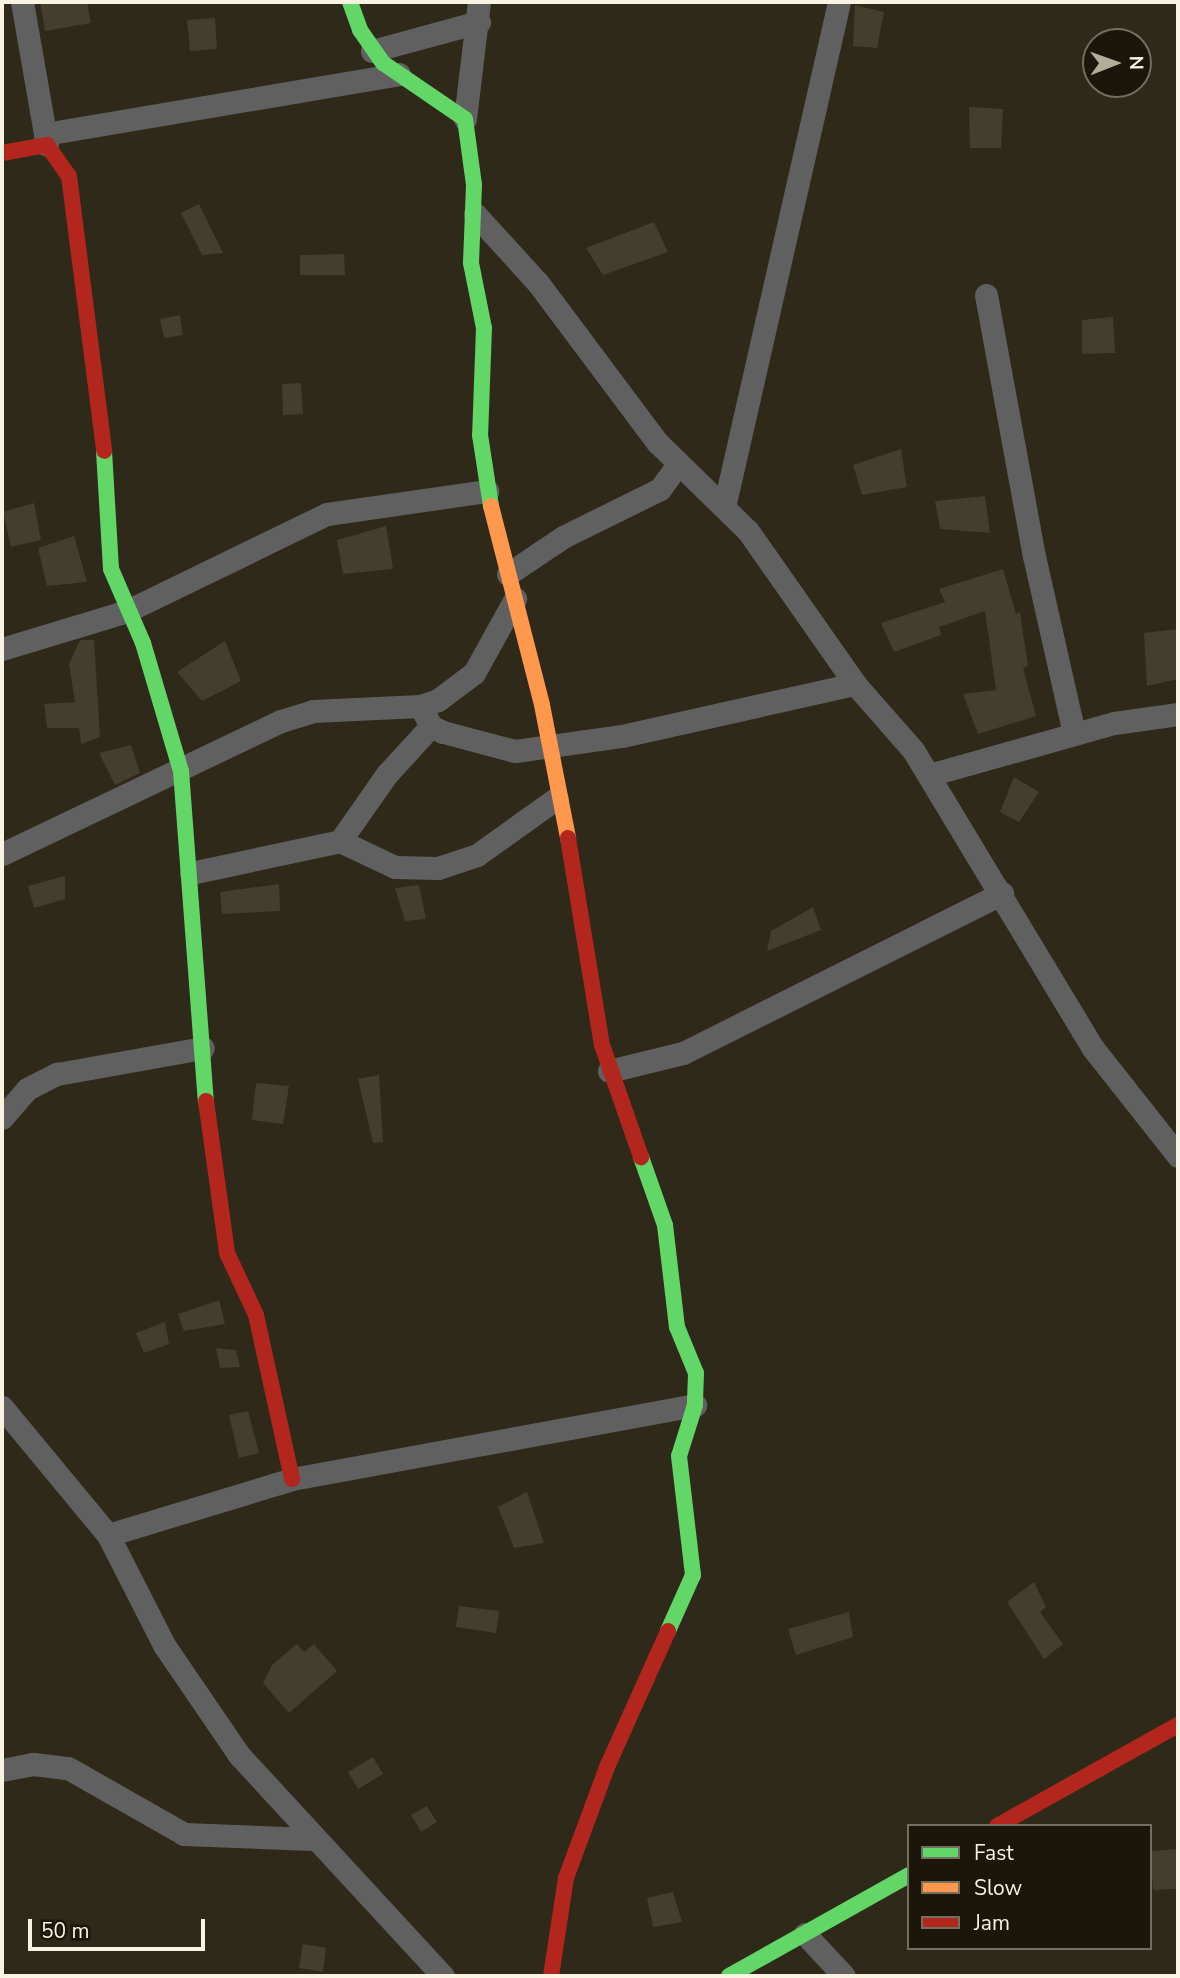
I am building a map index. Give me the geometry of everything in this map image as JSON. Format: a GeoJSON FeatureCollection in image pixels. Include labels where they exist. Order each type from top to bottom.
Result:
{"type":"FeatureCollection","features":[{"type":"Feature","properties":{"kind":"street"},"geometry":{"type":"LineString","coordinates":[[22,2],[46,140],[69,176],[73,197],[103,443],[106,531],[111,569],[143,643],[181,771],[203,1048],[227,1253],[256,1315],[292,1479]]}},
{"type":"Feature","properties":{"kind":"street"},"geometry":{"type":"LineString","coordinates":[[350,2],[372,51],[399,74],[465,119]]}},
{"type":"Feature","properties":{"kind":"street"},"geometry":{"type":"LineString","coordinates":[[725,503],[839,2]]}},
{"type":"Feature","properties":{"kind":"street"},"geometry":{"type":"LineString","coordinates":[[372,51],[479,12],[465,119],[475,214],[471,263],[484,328],[480,435],[487,491],[515,599],[548,747],[591,955],[609,1071],[665,1226],[677,1327],[696,1373],[695,1405],[679,1456],[693,1576],[607,1767],[566,1878],[551,1976]]}},
{"type":"Feature","properties":{"kind":"street"},"geometry":{"type":"LineString","coordinates":[[2,153],[46,140],[399,74]]}},
{"type":"Feature","properties":{"kind":"street"},"geometry":{"type":"LineString","coordinates":[[475,214],[538,283],[678,464],[725,503],[855,684],[929,775],[1092,1047],[1178,1156]]}},
{"type":"Feature","properties":{"kind":"street"},"geometry":{"type":"LineString","coordinates":[[986,295],[1034,556],[1074,734]]}},
{"type":"Feature","properties":{"kind":"street"},"geometry":{"type":"LineString","coordinates":[[508,574],[563,537],[660,489],[678,464]]}},
{"type":"Feature","properties":{"kind":"street"},"geometry":{"type":"LineString","coordinates":[[2,649],[127,611],[327,514],[487,491]]}},
{"type":"Feature","properties":{"kind":"street"},"geometry":{"type":"LineString","coordinates":[[340,841],[425,716],[474,673],[515,599]]}},
{"type":"Feature","properties":{"kind":"street"},"geometry":{"type":"LineString","coordinates":[[2,854],[181,771],[252,733],[313,711],[425,716],[505,751],[548,747],[855,684]]}},
{"type":"Feature","properties":{"kind":"street"},"geometry":{"type":"LineString","coordinates":[[929,775],[1074,734],[1178,714]]}},
{"type":"Feature","properties":{"kind":"street"},"geometry":{"type":"LineString","coordinates":[[191,873],[340,841],[395,867],[438,868],[477,855],[557,798]]}},
{"type":"Feature","properties":{"kind":"street"},"geometry":{"type":"LineString","coordinates":[[609,1071],[683,1053],[1002,893]]}},
{"type":"Feature","properties":{"kind":"street"},"geometry":{"type":"LineString","coordinates":[[2,1118],[27,1089],[57,1074],[203,1048]]}},
{"type":"Feature","properties":{"kind":"street"},"geometry":{"type":"LineString","coordinates":[[108,1535],[292,1479],[695,1405]]}},
{"type":"Feature","properties":{"kind":"street"},"geometry":{"type":"LineString","coordinates":[[2,1408],[108,1535],[164,1645],[239,1755],[312,1839],[443,1976]]}},
{"type":"Feature","properties":{"kind":"street"},"geometry":{"type":"LineString","coordinates":[[1001,1824],[1178,1725]]}},
{"type":"Feature","properties":{"kind":"street"},"geometry":{"type":"LineString","coordinates":[[2,1770],[33,1764],[68,1768],[184,1834],[312,1839]]}},
{"type":"Feature","properties":{"kind":"street"},"geometry":{"type":"LineString","coordinates":[[729,1976],[907,1876]]}},
{"type":"Feature","properties":{"kind":"street"},"geometry":{"type":"LineString","coordinates":[[806,1934],[844,1976]]}},
{"type":"Feature","properties":{"kind":"building"},"geometry":{"type":"Polygon","coordinates":[[[40,2],[87,2],[91,23],[45,31],[40,2]]]}},
{"type":"Feature","properties":{"kind":"building"},"geometry":{"type":"Polygon","coordinates":[[[855,5],[884,12],[877,48],[853,46],[855,5]]]}},
{"type":"Feature","properties":{"kind":"building"},"geometry":{"type":"Polygon","coordinates":[[[215,18],[217,49],[190,51],[187,20],[215,18]]]}},
{"type":"Feature","properties":{"kind":"building"},"geometry":{"type":"Polygon","coordinates":[[[969,107],[1003,109],[1001,148],[970,148],[969,107]]]}},
{"type":"Feature","properties":{"kind":"building"},"geometry":{"type":"Polygon","coordinates":[[[199,204],[223,253],[202,255],[181,213],[199,204]]]}},
{"type":"Feature","properties":{"kind":"building"},"geometry":{"type":"Polygon","coordinates":[[[654,222],[668,252],[603,275],[586,248],[654,222]]]}},
{"type":"Feature","properties":{"kind":"building"},"geometry":{"type":"Polygon","coordinates":[[[344,254],[345,275],[300,275],[300,255],[344,254]]]}},
{"type":"Feature","properties":{"kind":"building"},"geometry":{"type":"Polygon","coordinates":[[[180,315],[183,335],[164,338],[160,319],[180,315]]]}},
{"type":"Feature","properties":{"kind":"building"},"geometry":{"type":"Polygon","coordinates":[[[1113,317],[1115,353],[1082,354],[1082,320],[1113,317]]]}},
{"type":"Feature","properties":{"kind":"building"},"geometry":{"type":"Polygon","coordinates":[[[301,383],[303,414],[283,415],[282,384],[301,383]]]}},
{"type":"Feature","properties":{"kind":"building"},"geometry":{"type":"Polygon","coordinates":[[[901,449],[907,487],[862,495],[853,465],[901,449]]]}},
{"type":"Feature","properties":{"kind":"building"},"geometry":{"type":"Polygon","coordinates":[[[985,496],[990,533],[940,529],[935,501],[985,496]]]}},
{"type":"Feature","properties":{"kind":"building"},"geometry":{"type":"Polygon","coordinates":[[[34,503],[41,540],[11,547],[3,512],[34,503]]]}},
{"type":"Feature","properties":{"kind":"building"},"geometry":{"type":"Polygon","coordinates":[[[386,526],[393,569],[343,574],[337,540],[386,526]]]}},
{"type":"Feature","properties":{"kind":"building"},"geometry":{"type":"Polygon","coordinates":[[[74,536],[87,582],[47,586],[38,548],[74,536]]]}},
{"type":"Feature","properties":{"kind":"building"},"geometry":{"type":"Polygon","coordinates":[[[1003,569],[1016,614],[1020,612],[1028,666],[1023,668],[1036,716],[978,734],[963,694],[996,690],[985,611],[939,627],[941,635],[894,652],[881,623],[945,602],[939,589],[1003,569]]]}},
{"type":"Feature","properties":{"kind":"building"},"geometry":{"type":"Polygon","coordinates":[[[1178,629],[1178,679],[1147,686],[1144,633],[1178,629]]]}},
{"type":"Feature","properties":{"kind":"building"},"geometry":{"type":"Polygon","coordinates":[[[80,640],[94,640],[100,737],[81,744],[79,728],[47,728],[44,704],[75,702],[69,664],[80,640]]]}},
{"type":"Feature","properties":{"kind":"building"},"geometry":{"type":"Polygon","coordinates":[[[225,641],[241,681],[202,701],[177,672],[225,641]]]}},
{"type":"Feature","properties":{"kind":"building"},"geometry":{"type":"Polygon","coordinates":[[[131,745],[140,773],[115,785],[99,753],[131,745]]]}},
{"type":"Feature","properties":{"kind":"building"},"geometry":{"type":"Polygon","coordinates":[[[1014,777],[1039,792],[1019,822],[1000,812],[1014,777]]]}},
{"type":"Feature","properties":{"kind":"building"},"geometry":{"type":"Polygon","coordinates":[[[65,876],[65,899],[34,908],[28,886],[65,876]]]}},
{"type":"Feature","properties":{"kind":"building"},"geometry":{"type":"Polygon","coordinates":[[[279,884],[280,911],[222,914],[220,892],[279,884]]]}},
{"type":"Feature","properties":{"kind":"building"},"geometry":{"type":"Polygon","coordinates":[[[419,885],[426,919],[405,921],[395,888],[419,885]]]}},
{"type":"Feature","properties":{"kind":"building"},"geometry":{"type":"Polygon","coordinates":[[[813,907],[821,930],[767,951],[771,931],[813,907]]]}},
{"type":"Feature","properties":{"kind":"building"},"geometry":{"type":"Polygon","coordinates":[[[379,1075],[383,1142],[373,1143],[358,1079],[379,1075]]]}},
{"type":"Feature","properties":{"kind":"building"},"geometry":{"type":"Polygon","coordinates":[[[256,1083],[289,1086],[283,1124],[252,1120],[256,1083]]]}},
{"type":"Feature","properties":{"kind":"building"},"geometry":{"type":"Polygon","coordinates":[[[219,1300],[225,1324],[184,1331],[178,1314],[219,1300]]]}},
{"type":"Feature","properties":{"kind":"building"},"geometry":{"type":"Polygon","coordinates":[[[165,1322],[169,1344],[144,1353],[136,1333],[165,1322]]]}},
{"type":"Feature","properties":{"kind":"building"},"geometry":{"type":"Polygon","coordinates":[[[216,1348],[236,1350],[240,1367],[220,1368],[216,1348]]]}},
{"type":"Feature","properties":{"kind":"building"},"geometry":{"type":"Polygon","coordinates":[[[248,1411],[259,1453],[239,1458],[229,1415],[248,1411]]]}},
{"type":"Feature","properties":{"kind":"building"},"geometry":{"type":"Polygon","coordinates":[[[527,1492],[544,1543],[514,1548],[498,1507],[527,1492]]]}},
{"type":"Feature","properties":{"kind":"building"},"geometry":{"type":"Polygon","coordinates":[[[1034,1582],[1046,1607],[1040,1612],[1063,1644],[1044,1659],[1007,1602],[1034,1582]]]}},
{"type":"Feature","properties":{"kind":"building"},"geometry":{"type":"Polygon","coordinates":[[[459,1606],[499,1611],[496,1633],[456,1627],[459,1606]]]}},
{"type":"Feature","properties":{"kind":"building"},"geometry":{"type":"Polygon","coordinates":[[[849,1612],[853,1637],[796,1655],[788,1629],[849,1612]]]}},
{"type":"Feature","properties":{"kind":"building"},"geometry":{"type":"Polygon","coordinates":[[[297,1644],[304,1652],[314,1644],[337,1671],[289,1713],[263,1683],[272,1665],[297,1644]]]}},
{"type":"Feature","properties":{"kind":"building"},"geometry":{"type":"Polygon","coordinates":[[[373,1757],[383,1774],[358,1789],[348,1772],[373,1757]]]}},
{"type":"Feature","properties":{"kind":"building"},"geometry":{"type":"Polygon","coordinates":[[[427,1806],[437,1822],[421,1832],[411,1815],[427,1806]]]}},
{"type":"Feature","properties":{"kind":"building"},"geometry":{"type":"Polygon","coordinates":[[[1178,1849],[1178,1889],[1153,1890],[1152,1851],[1178,1849]]]}},
{"type":"Feature","properties":{"kind":"building"},"geometry":{"type":"Polygon","coordinates":[[[673,1892],[682,1922],[653,1927],[647,1898],[673,1892]]]}},
{"type":"Feature","properties":{"kind":"building"},"geometry":{"type":"Polygon","coordinates":[[[303,1944],[326,1948],[323,1972],[299,1968],[303,1944]]]}},
{"type":"Feature","properties":{"kind":"traffic: fast"},"geometry":{"type":"LineString","coordinates":[[350,2],[360,30],[383,63],[465,119],[474,185],[471,263],[484,328],[480,435],[491,506]]}},
{"type":"Feature","properties":{"kind":"traffic: fast"},"geometry":{"type":"LineString","coordinates":[[104,451],[111,569],[143,643],[181,771],[206,1101]]}},
{"type":"Feature","properties":{"kind":"traffic: fast"},"geometry":{"type":"LineString","coordinates":[[641,1157],[665,1225],[677,1327],[696,1373],[695,1405],[679,1456],[693,1575],[668,1631]]}},
{"type":"Feature","properties":{"kind":"traffic: fast"},"geometry":{"type":"LineString","coordinates":[[729,1976],[907,1876]]}},
{"type":"Feature","properties":{"kind":"traffic: slow"},"geometry":{"type":"LineString","coordinates":[[491,506],[542,705],[568,838]]}},
{"type":"Feature","properties":{"kind":"traffic: jam"},"geometry":{"type":"LineString","coordinates":[[2,153],[47,145],[69,176],[104,451]]}},
{"type":"Feature","properties":{"kind":"traffic: jam"},"geometry":{"type":"LineString","coordinates":[[568,838],[602,1045],[641,1157]]}},
{"type":"Feature","properties":{"kind":"traffic: jam"},"geometry":{"type":"LineString","coordinates":[[206,1101],[227,1253],[256,1315],[292,1479]]}},
{"type":"Feature","properties":{"kind":"traffic: jam"},"geometry":{"type":"LineString","coordinates":[[551,1976],[566,1878],[607,1767],[668,1631]]}},
{"type":"Feature","properties":{"kind":"traffic: jam"},"geometry":{"type":"LineString","coordinates":[[1001,1824],[1178,1725]]}}]}
